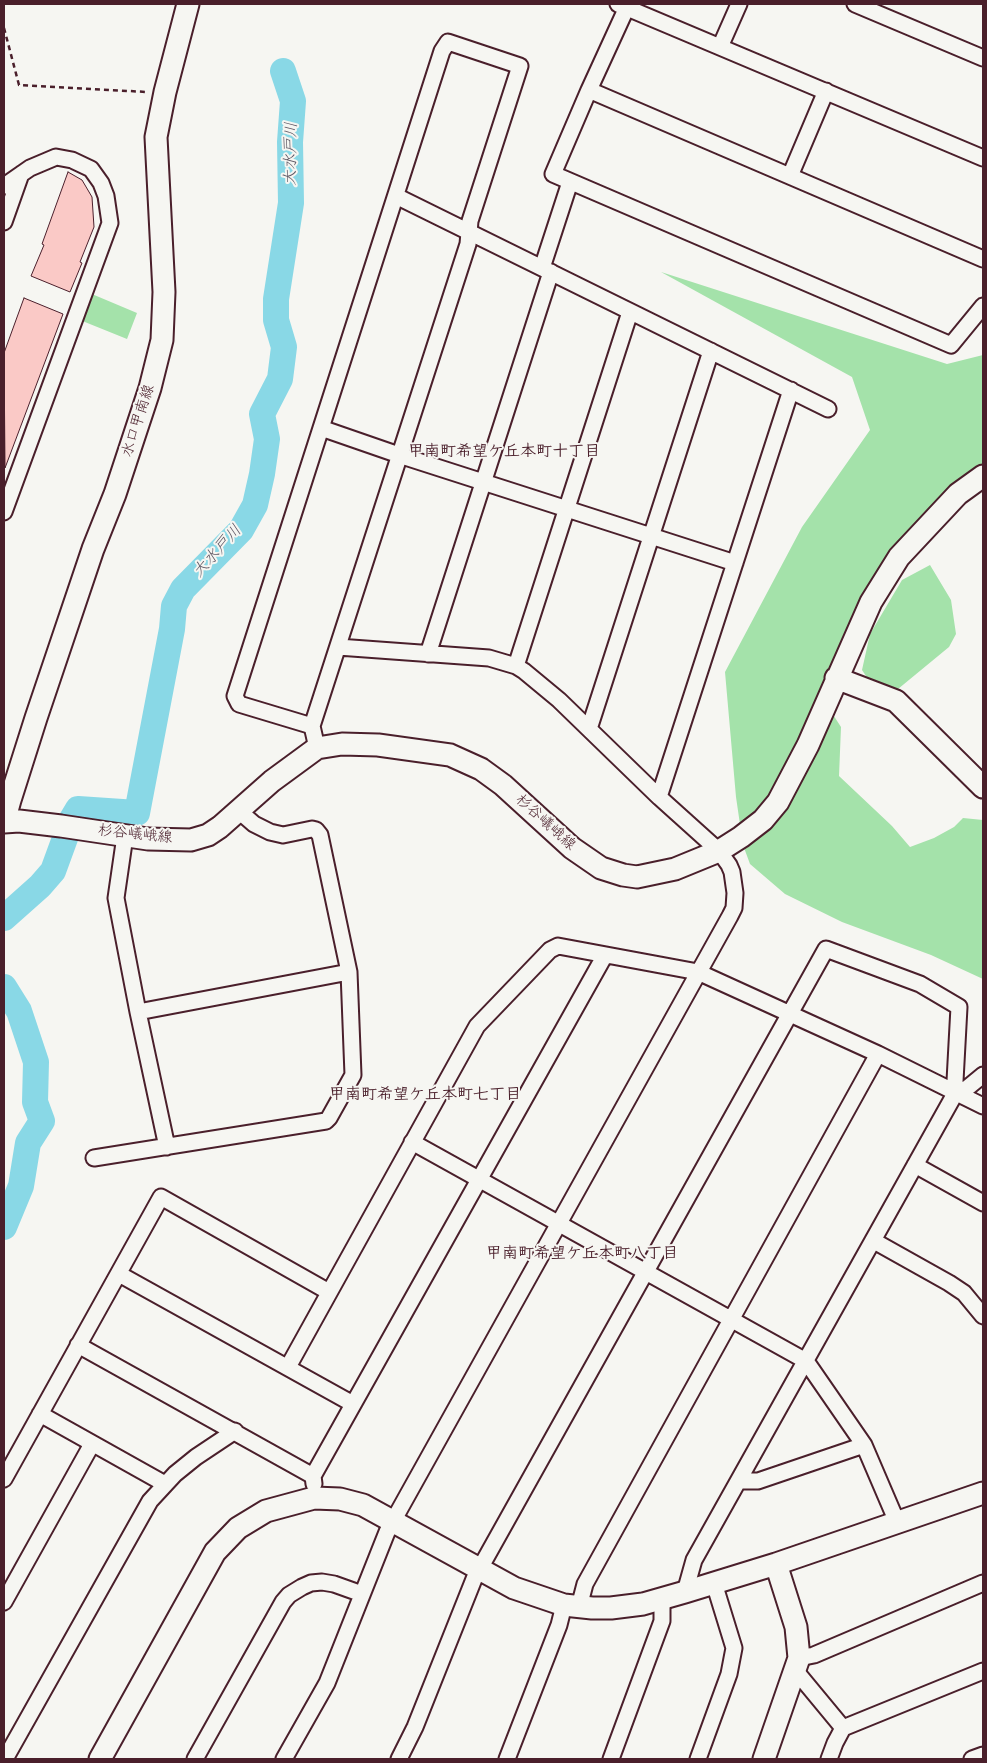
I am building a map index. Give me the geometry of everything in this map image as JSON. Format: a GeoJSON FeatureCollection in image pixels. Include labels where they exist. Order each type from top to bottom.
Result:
{"type":"FeatureCollection","features":[{"type":"Feature","properties":{"kind":"main road","name":"水口甲南線"},"geometry":{"type":"LineString","coordinates":[[4,822],[41,702],[93,549],[115,494],[150,388],[162,340],[164,292],[156,137],[165,92],[188,4]]}},
{"type":"Feature","properties":{"kind":"main road","name":"杉谷嶬峨線"},"geometry":{"type":"LineString","coordinates":[[4,822],[18,821],[125,836],[191,840],[208,835],[220,827],[272,781],[317,748],[342,744],[378,745],[450,755],[481,769],[503,785],[572,848],[602,868],[623,875],[637,877],[682,866],[719,850],[741,837],[763,820],[778,802],[808,745],[871,602],[899,558],[958,494],[983,476]]}},
{"type":"Feature","properties":{"kind":"main road"},"geometry":{"type":"LineString","coordinates":[[836,678],[896,702],[983,787]]}},
{"type":"Feature","properties":{"kind":"main road"},"geometry":{"type":"LineString","coordinates":[[100,1759],[215,1552],[238,1528],[266,1511],[314,1498],[340,1499],[363,1504],[514,1588],[572,1606],[627,1606],[662,1599],[776,1564],[983,1493]]}},
{"type":"Feature","properties":{"kind":"main road"},"geometry":{"type":"LineString","coordinates":[[764,1759],[797,1664],[796,1627],[776,1564]]}},
{"type":"Feature","properties":{"kind":"street"},"geometry":{"type":"LineString","coordinates":[[720,47],[739,4]]}},
{"type":"Feature","properties":{"kind":"street"},"geometry":{"type":"LineString","coordinates":[[855,4],[983,58]]}},
{"type":"Feature","properties":{"kind":"street"},"geometry":{"type":"LineString","coordinates":[[983,158],[623,6],[553,174],[951,344],[983,306]]}},
{"type":"Feature","properties":{"kind":"street"},"geometry":{"type":"LineString","coordinates":[[312,726],[239,704],[235,696],[286,532],[442,51],[448,42],[520,66],[470,221],[468,244],[312,726],[317,748]]}},
{"type":"Feature","properties":{"kind":"street"},"geometry":{"type":"LineString","coordinates":[[589,90],[983,259]]}},
{"type":"Feature","properties":{"kind":"street"},"geometry":{"type":"LineString","coordinates":[[790,176],[826,92]]}},
{"type":"Feature","properties":{"kind":"street"},"geometry":{"type":"LineString","coordinates":[[4,186],[22,174],[56,157],[72,160],[91,169],[101,183],[106,196],[110,223],[4,512]]}},
{"type":"Feature","properties":{"kind":"street"},"geometry":{"type":"LineString","coordinates":[[4,222],[22,174]]}},
{"type":"Feature","properties":{"kind":"street"},"geometry":{"type":"LineString","coordinates":[[428,654],[483,482],[547,270],[570,182]]}},
{"type":"Feature","properties":{"kind":"street"},"geometry":{"type":"LineString","coordinates":[[396,196],[828,409]]}},
{"type":"Feature","properties":{"kind":"street"},"geometry":{"type":"LineString","coordinates":[[516,666],[630,312]]}},
{"type":"Feature","properties":{"kind":"street"},"geometry":{"type":"LineString","coordinates":[[589,729],[711,351]]}},
{"type":"Feature","properties":{"kind":"street"},"geometry":{"type":"LineString","coordinates":[[659,797],[791,390]]}},
{"type":"Feature","properties":{"kind":"street"},"geometry":{"type":"LineString","coordinates":[[321,428],[399,456],[735,562]]}},
{"type":"Feature","properties":{"kind":"street"},"geometry":{"type":"LineString","coordinates":[[284,1759],[327,1683],[387,1532],[560,1224],[734,908],[736,893],[730,865],[719,850],[659,797],[536,679],[516,666],[489,658],[338,647]]}},
{"type":"Feature","properties":{"kind":"street"},"geometry":{"type":"LineString","coordinates":[[94,1158],[326,1120],[329,1118],[353,1075],[349,972],[320,835],[316,830],[283,835],[270,832],[254,824],[239,811]]}},
{"type":"Feature","properties":{"kind":"street"},"geometry":{"type":"LineString","coordinates":[[125,836],[116,898],[167,1146]]}},
{"type":"Feature","properties":{"kind":"street"},"geometry":{"type":"LineString","coordinates":[[288,1367],[477,1026],[550,950],[558,946],[698,972],[878,1054],[983,1106]]}},
{"type":"Feature","properties":{"kind":"street"},"geometry":{"type":"LineString","coordinates":[[399,1759],[415,1728],[479,1569],[826,949],[920,984],[959,1007],[956,1092],[694,1560],[685,1592]]}},
{"type":"Feature","properties":{"kind":"street"},"geometry":{"type":"LineString","coordinates":[[314,1498],[314,1476],[605,955]]}},
{"type":"Feature","properties":{"kind":"street"},"geometry":{"type":"LineString","coordinates":[[138,1012],[349,972]]}},
{"type":"Feature","properties":{"kind":"street"},"geometry":{"type":"LineString","coordinates":[[506,1759],[559,1625],[585,1584],[878,1054]]}},
{"type":"Feature","properties":{"kind":"street"},"geometry":{"type":"LineString","coordinates":[[956,1092],[966,1090],[983,1075]]}},
{"type":"Feature","properties":{"kind":"street"},"geometry":{"type":"LineString","coordinates":[[412,1142],[806,1361],[864,1445],[897,1522]]}},
{"type":"Feature","properties":{"kind":"street"},"geometry":{"type":"LineString","coordinates":[[915,1165],[983,1202]]}},
{"type":"Feature","properties":{"kind":"street"},"geometry":{"type":"LineString","coordinates":[[4,1479],[161,1197],[329,1292]]}},
{"type":"Feature","properties":{"kind":"street"},"geometry":{"type":"LineString","coordinates":[[874,1241],[950,1283],[964,1293],[983,1316]]}},
{"type":"Feature","properties":{"kind":"street"},"geometry":{"type":"LineString","coordinates":[[118,1274],[353,1404]]}},
{"type":"Feature","properties":{"kind":"street"},"geometry":{"type":"LineString","coordinates":[[78,1345],[314,1476]]}},
{"type":"Feature","properties":{"kind":"street"},"geometry":{"type":"LineString","coordinates":[[40,1414],[165,1484]]}},
{"type":"Feature","properties":{"kind":"street"},"geometry":{"type":"LineString","coordinates":[[22,1759],[6,1753],[150,1501],[165,1484],[196,1457],[235,1432]]}},
{"type":"Feature","properties":{"kind":"street"},"geometry":{"type":"LineString","coordinates":[[4,1602],[92,1444]]}},
{"type":"Feature","properties":{"kind":"street"},"geometry":{"type":"LineString","coordinates":[[739,1481],[758,1481],[864,1445]]}},
{"type":"Feature","properties":{"kind":"street"},"geometry":{"type":"LineString","coordinates":[[195,1759],[283,1602],[289,1595],[311,1583],[322,1582],[334,1584],[362,1594]]}},
{"type":"Feature","properties":{"kind":"street"},"geometry":{"type":"LineString","coordinates":[[698,1759],[729,1674],[734,1648],[714,1583]]}},
{"type":"Feature","properties":{"kind":"street"},"geometry":{"type":"LineString","coordinates":[[843,1728],[797,1664],[814,1655],[983,1584]]}},
{"type":"Feature","properties":{"kind":"street"},"geometry":{"type":"LineString","coordinates":[[611,1759],[662,1621],[662,1599]]}},
{"type":"Feature","properties":{"kind":"street"},"geometry":{"type":"LineString","coordinates":[[829,1759],[843,1728],[983,1671]]}},
{"type":"Feature","properties":{"kind":"street"},"geometry":{"type":"LineString","coordinates":[[972,1759],[983,1755]]}},
{"type":"Feature","properties":{"kind":"path"},"geometry":{"type":"LineString","coordinates":[[4,28],[19,86],[165,92]]}},
{"type":"Feature","properties":{"kind":"green space"},"geometry":{"type":"Polygon","coordinates":[[[661,272],[947,364],[983,355],[983,465],[938,499],[884,560],[821,696],[841,727],[839,776],[892,826],[910,847],[934,838],[954,827],[963,818],[983,820],[983,979],[931,955],[842,922],[785,894],[750,864],[743,845],[736,797],[725,672],[802,527],[870,430],[852,377],[661,272]]]}},
{"type":"Feature","properties":{"kind":"green space"},"geometry":{"type":"Polygon","coordinates":[[[80,289],[137,313],[127,339],[70,316],[80,289]]]}},
{"type":"Feature","properties":{"kind":"green space"},"geometry":{"type":"Polygon","coordinates":[[[930,565],[951,600],[956,634],[949,647],[898,689],[870,682],[862,670],[870,634],[902,580],[930,565]]]}},
{"type":"Feature","properties":{"kind":"building"},"geometry":{"type":"Polygon","coordinates":[[[68,172],[82,180],[92,197],[94,227],[70,292],[31,276],[44,245],[42,244],[68,172]]]}},
{"type":"Feature","properties":{"kind":"building"},"geometry":{"type":"Polygon","coordinates":[[[24,298],[63,314],[5,468],[4,353],[24,298]]]}},
{"type":"Feature","properties":{"kind":"waterway","name":"大水戸川"},"geometry":{"type":"LineString","coordinates":[[4,918],[40,886],[53,871],[72,819],[78,809],[137,813],[172,629],[174,606],[183,589],[241,530],[255,505],[267,439],[262,414],[280,379],[284,347],[276,320],[276,299],[291,203],[290,142],[293,101],[283,71]]}},
{"type":"Feature","properties":{"kind":"waterway","name":"大水戸川"},"geometry":{"type":"LineString","coordinates":[[4,987],[19,1011],[36,1062],[35,1102],[42,1121],[28,1143],[21,1186],[4,1227]]}},
{"type":"Feature","properties":{"kind":"district","name":"甲南町希望ケ丘本町十丁目"},"geometry":{"type":"Point","coordinates":[504,453]}},
{"type":"Feature","properties":{"kind":"district","name":"甲南町希望ケ丘本町七丁目"},"geometry":{"type":"Point","coordinates":[425,1096]}},
{"type":"Feature","properties":{"kind":"district","name":"甲南町希望ケ丘本町八丁目"},"geometry":{"type":"Point","coordinates":[582,1255]}}]}
